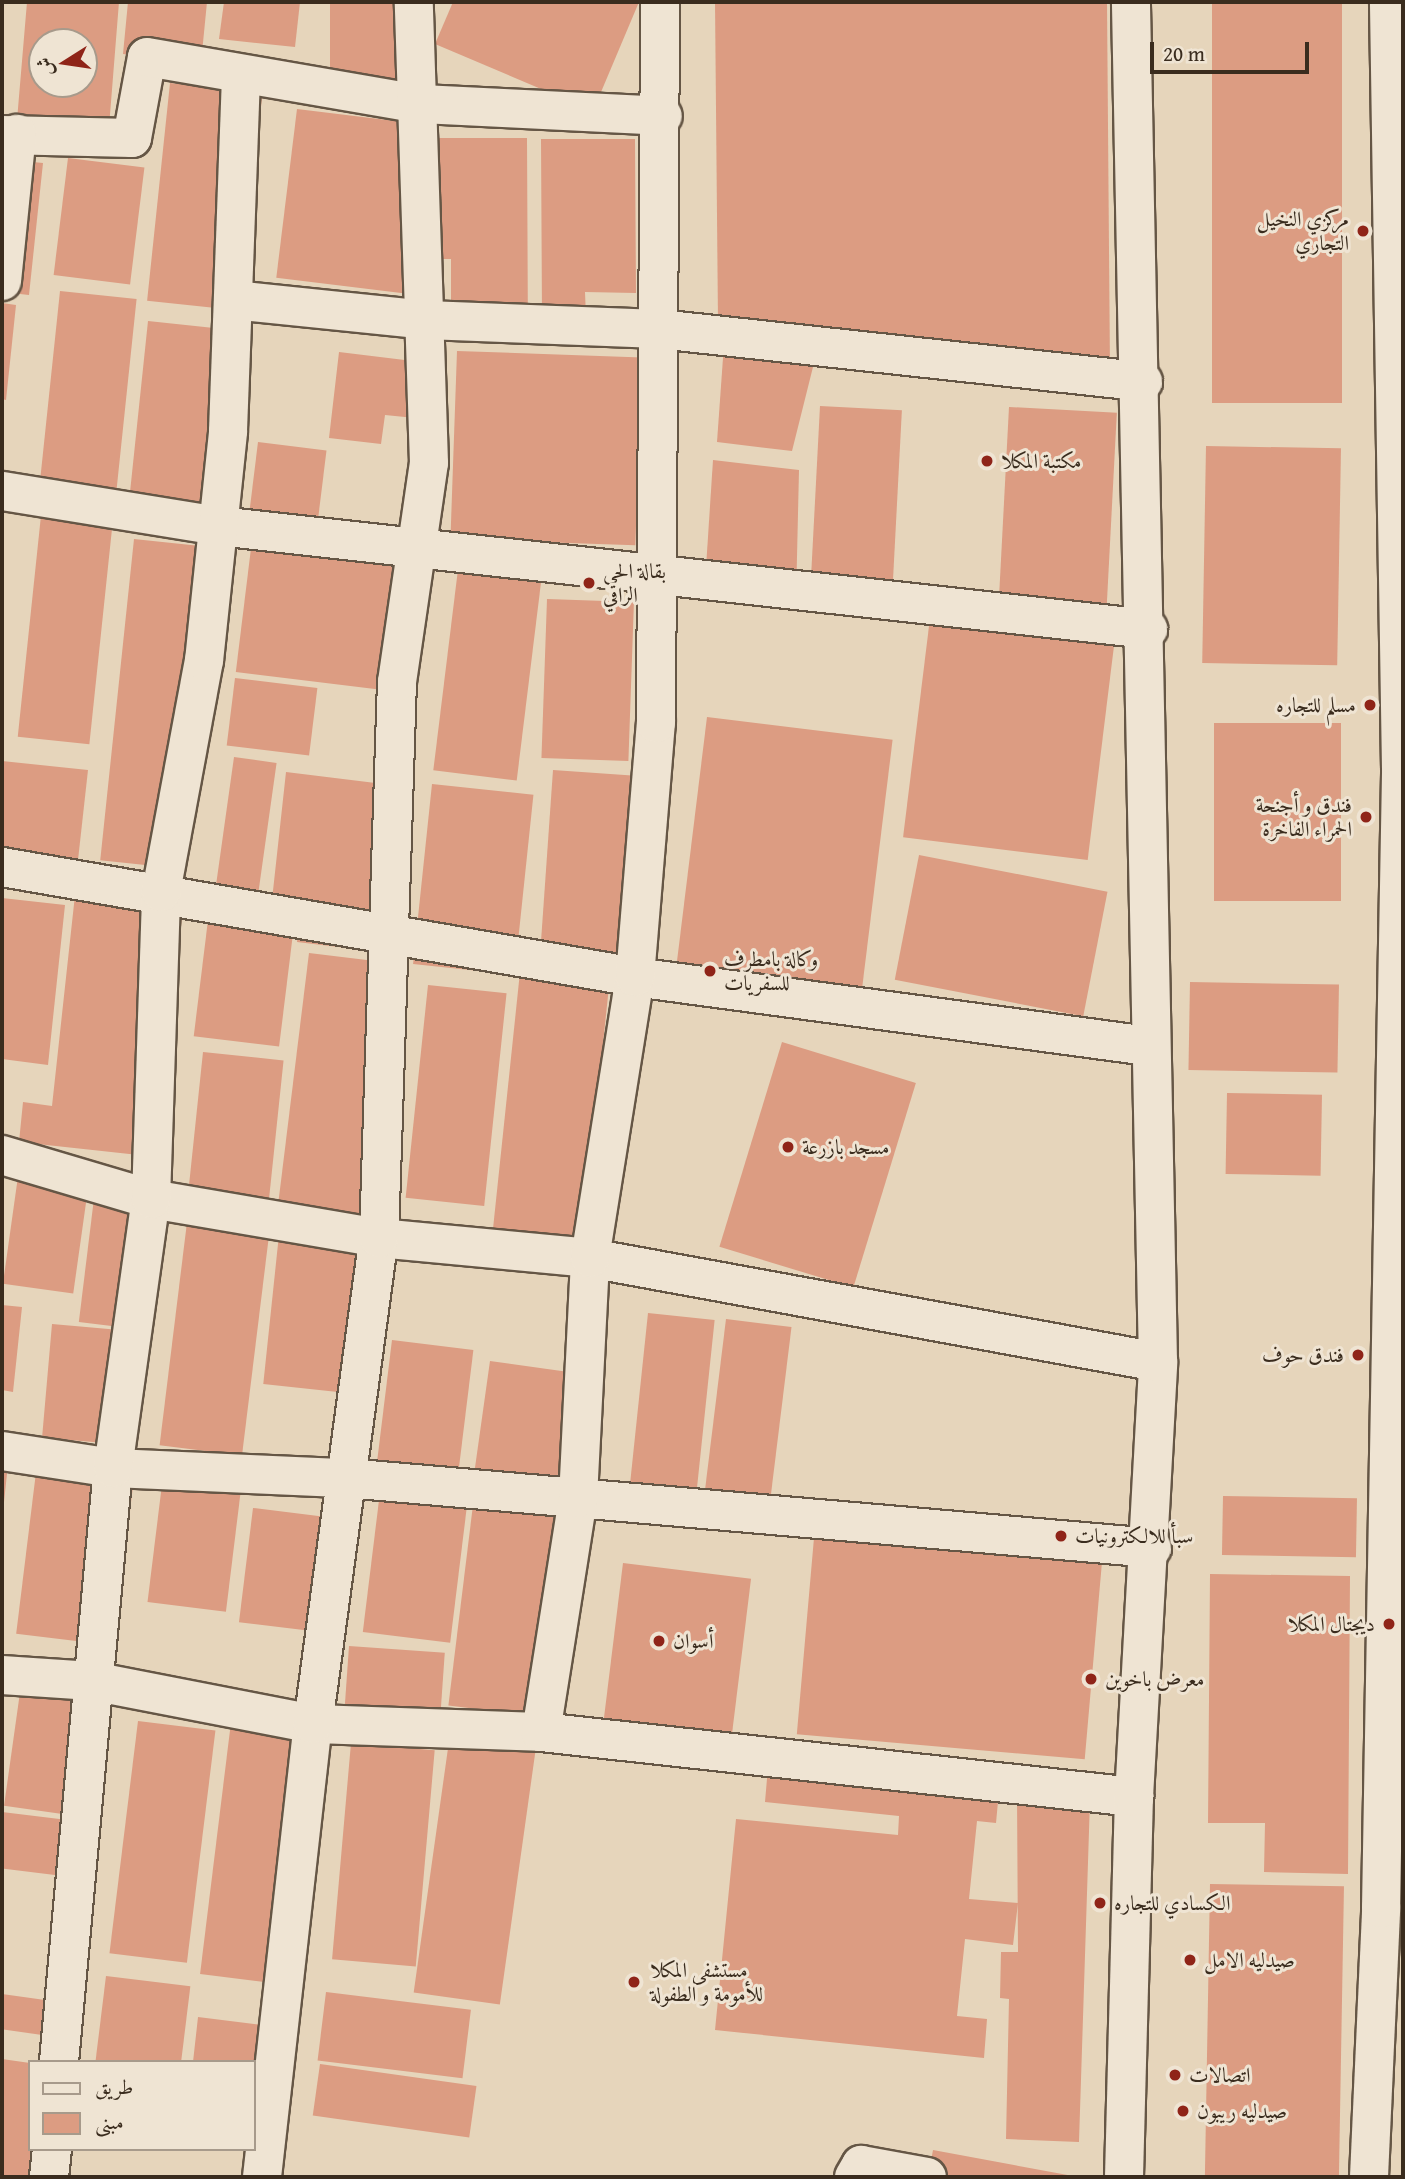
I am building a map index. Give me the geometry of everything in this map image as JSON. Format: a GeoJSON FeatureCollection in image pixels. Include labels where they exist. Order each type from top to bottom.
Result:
{"type":"FeatureCollection","features":[{"type":"Feature","properties":{"kind":"street"},"geometry":{"type":"LineString","coordinates":[[262,2177],[313,1724],[379,1238],[397,682],[429,463],[420,104],[414,2]]}},
{"type":"Feature","properties":{"kind":"street"},"geometry":{"type":"LineString","coordinates":[[541,1732],[578,1498],[590,1258],[635,978],[656,723],[663,116],[660,2]]}},
{"type":"Feature","properties":{"kind":"street"},"geometry":{"type":"LineString","coordinates":[[1124,2177],[1134,1797],[1153,1548],[1158,1362],[1148,1046],[1148,629],[1131,2]]}},
{"type":"Feature","properties":{"kind":"street"},"geometry":{"type":"LineString","coordinates":[[1369,2177],[1381,1909],[1401,769],[1389,2]]}},
{"type":"Feature","properties":{"kind":"street"},"geometry":{"type":"LineString","coordinates":[[2,281],[9,134],[132,138],[147,57],[241,76],[420,104],[663,116]]}},
{"type":"Feature","properties":{"kind":"street"},"geometry":{"type":"LineString","coordinates":[[59,2060],[113,1468],[151,1199],[160,892],[204,661],[218,526],[233,300],[241,76]]}},
{"type":"Feature","properties":{"kind":"street"},"geometry":{"type":"LineString","coordinates":[[233,300],[426,320],[659,329],[1143,382]]}},
{"type":"Feature","properties":{"kind":"street"},"geometry":{"type":"LineString","coordinates":[[2,491],[218,526],[417,545],[1148,629]]}},
{"type":"Feature","properties":{"kind":"street"},"geometry":{"type":"LineString","coordinates":[[2,867],[160,892],[388,936],[635,978],[1148,1046]]}},
{"type":"Feature","properties":{"kind":"street"},"geometry":{"type":"LineString","coordinates":[[2,1155],[151,1199],[379,1238],[590,1258],[1158,1362]]}},
{"type":"Feature","properties":{"kind":"street"},"geometry":{"type":"LineString","coordinates":[[2,1451],[113,1468],[346,1478],[1153,1548]]}},
{"type":"Feature","properties":{"kind":"street"},"geometry":{"type":"LineString","coordinates":[[2,1675],[92,1681],[313,1724],[541,1732],[1134,1797]]}},
{"type":"Feature","properties":{"kind":"street"},"geometry":{"type":"LineString","coordinates":[[49,2177],[52,2151]]}},
{"type":"Feature","properties":{"kind":"street"},"geometry":{"type":"LineString","coordinates":[[854,2177],[861,2165],[927,2177]]}},
{"type":"Feature","properties":{"kind":"building"},"geometry":{"type":"Polygon","coordinates":[[[27,2],[119,2],[109,127],[17,120],[27,2]]]}},
{"type":"Feature","properties":{"kind":"building"},"geometry":{"type":"Polygon","coordinates":[[[128,2],[207,2],[201,63],[123,54],[128,2]]]}},
{"type":"Feature","properties":{"kind":"building"},"geometry":{"type":"Polygon","coordinates":[[[224,2],[300,2],[295,47],[219,39],[224,2]]]}},
{"type":"Feature","properties":{"kind":"building"},"geometry":{"type":"Polygon","coordinates":[[[330,2],[419,2],[419,102],[330,102],[330,2]]]}},
{"type":"Feature","properties":{"kind":"building"},"geometry":{"type":"Polygon","coordinates":[[[453,2],[639,2],[593,111],[435,44],[453,2]]]}},
{"type":"Feature","properties":{"kind":"building"},"geometry":{"type":"Polygon","coordinates":[[[715,2],[1107,2],[1110,372],[718,322],[715,2]]]}},
{"type":"Feature","properties":{"kind":"building"},"geometry":{"type":"Polygon","coordinates":[[[1212,2],[1342,2],[1342,403],[1212,403],[1212,2]]]}},
{"type":"Feature","properties":{"kind":"building"},"geometry":{"type":"Polygon","coordinates":[[[170,83],[262,93],[240,311],[147,301],[170,83]]]}},
{"type":"Feature","properties":{"kind":"building"},"geometry":{"type":"Polygon","coordinates":[[[297,109],[426,125],[405,294],[276,278],[297,109]]]}},
{"type":"Feature","properties":{"kind":"building"},"geometry":{"type":"Polygon","coordinates":[[[431,138],[527,138],[528,342],[451,342],[451,259],[431,259],[431,138]]]}},
{"type":"Feature","properties":{"kind":"building"},"geometry":{"type":"Polygon","coordinates":[[[541,139],[635,139],[636,293],[585,292],[586,317],[542,317],[541,139]]]}},
{"type":"Feature","properties":{"kind":"building"},"geometry":{"type":"Polygon","coordinates":[[[68,158],[144,167],[130,285],[54,275],[68,158]]]}},
{"type":"Feature","properties":{"kind":"building"},"geometry":{"type":"Polygon","coordinates":[[[2,159],[43,163],[29,295],[2,292],[2,159]]]}},
{"type":"Feature","properties":{"kind":"building"},"geometry":{"type":"Polygon","coordinates":[[[60,291],[137,299],[116,496],[39,488],[60,291]]]}},
{"type":"Feature","properties":{"kind":"building"},"geometry":{"type":"Polygon","coordinates":[[[2,303],[16,305],[6,400],[2,399],[2,303]]]}},
{"type":"Feature","properties":{"kind":"building"},"geometry":{"type":"Polygon","coordinates":[[[148,321],[238,330],[218,520],[128,511],[148,321]]]}},
{"type":"Feature","properties":{"kind":"building"},"geometry":{"type":"Polygon","coordinates":[[[724,344],[813,367],[792,451],[717,442],[724,344]]]}},
{"type":"Feature","properties":{"kind":"building"},"geometry":{"type":"Polygon","coordinates":[[[457,351],[642,357],[635,545],[450,539],[457,351]]]}},
{"type":"Feature","properties":{"kind":"building"},"geometry":{"type":"Polygon","coordinates":[[[339,352],[421,362],[415,418],[385,415],[381,444],[329,438],[339,352]]]}},
{"type":"Feature","properties":{"kind":"building"},"geometry":{"type":"Polygon","coordinates":[[[820,406],[902,410],[891,614],[809,610],[820,406]]]}},
{"type":"Feature","properties":{"kind":"building"},"geometry":{"type":"Polygon","coordinates":[[[1009,407],[1117,413],[1106,613],[998,608],[1009,407]]]}},
{"type":"Feature","properties":{"kind":"building"},"geometry":{"type":"Polygon","coordinates":[[[258,442],[326,450],[317,528],[248,519],[258,442]]]}},
{"type":"Feature","properties":{"kind":"building"},"geometry":{"type":"Polygon","coordinates":[[[1206,446],[1341,448],[1337,665],[1202,663],[1206,446]]]}},
{"type":"Feature","properties":{"kind":"building"},"geometry":{"type":"Polygon","coordinates":[[[713,460],[799,470],[796,600],[705,583],[713,460]]]}},
{"type":"Feature","properties":{"kind":"building"},"geometry":{"type":"Polygon","coordinates":[[[42,506],[114,514],[89,744],[18,737],[42,506]]]}},
{"type":"Feature","properties":{"kind":"building"},"geometry":{"type":"Polygon","coordinates":[[[253,532],[421,553],[404,693],[236,672],[253,532]]]}},
{"type":"Feature","properties":{"kind":"building"},"geometry":{"type":"Polygon","coordinates":[[[134,539],[215,547],[181,869],[100,860],[134,539]]]}},
{"type":"Feature","properties":{"kind":"building"},"geometry":{"type":"Polygon","coordinates":[[[460,553],[543,563],[517,781],[433,770],[460,553]]]}},
{"type":"Feature","properties":{"kind":"building"},"geometry":{"type":"Polygon","coordinates":[[[547,599],[634,602],[628,761],[541,758],[547,599]]]}},
{"type":"Feature","properties":{"kind":"building"},"geometry":{"type":"Polygon","coordinates":[[[930,618],[1115,641],[1088,860],[903,837],[930,618]]]}},
{"type":"Feature","properties":{"kind":"building"},"geometry":{"type":"Polygon","coordinates":[[[235,678],[317,688],[309,756],[227,745],[235,678]]]}},
{"type":"Feature","properties":{"kind":"building"},"geometry":{"type":"Polygon","coordinates":[[[707,717],[893,740],[861,1001],[675,978],[707,717]]]}},
{"type":"Feature","properties":{"kind":"building"},"geometry":{"type":"Polygon","coordinates":[[[1214,723],[1341,723],[1341,901],[1214,901],[1214,723]]]}},
{"type":"Feature","properties":{"kind":"building"},"geometry":{"type":"Polygon","coordinates":[[[234,757],[277,763],[257,903],[214,897],[234,757]]]}},
{"type":"Feature","properties":{"kind":"building"},"geometry":{"type":"Polygon","coordinates":[[[2,761],[88,770],[74,896],[2,888],[2,761]]]}},
{"type":"Feature","properties":{"kind":"building"},"geometry":{"type":"Polygon","coordinates":[[[553,770],[632,776],[619,954],[541,949],[553,770]]]}},
{"type":"Feature","properties":{"kind":"building"},"geometry":{"type":"Polygon","coordinates":[[[286,772],[408,787],[388,953],[297,942],[299,922],[270,918],[286,772]]]}},
{"type":"Feature","properties":{"kind":"building"},"geometry":{"type":"Polygon","coordinates":[[[432,784],[533,795],[515,975],[413,964],[432,784]]]}},
{"type":"Feature","properties":{"kind":"building"},"geometry":{"type":"Polygon","coordinates":[[[919,855],[1107,892],[1083,1016],[895,980],[919,855]]]}},
{"type":"Feature","properties":{"kind":"building"},"geometry":{"type":"Polygon","coordinates":[[[75,895],[183,907],[157,1157],[19,1142],[23,1102],[52,1106],[75,895]]]}},
{"type":"Feature","properties":{"kind":"building"},"geometry":{"type":"Polygon","coordinates":[[[2,898],[65,905],[48,1065],[2,1059],[2,898]]]}},
{"type":"Feature","properties":{"kind":"building"},"geometry":{"type":"Polygon","coordinates":[[[208,920],[293,930],[279,1047],[194,1036],[208,920]]]}},
{"type":"Feature","properties":{"kind":"building"},"geometry":{"type":"Polygon","coordinates":[[[309,953],[391,963],[360,1215],[278,1205],[309,953]]]}},
{"type":"Feature","properties":{"kind":"building"},"geometry":{"type":"Polygon","coordinates":[[[520,972],[610,981],[582,1244],[492,1235],[520,972]]]}},
{"type":"Feature","properties":{"kind":"building"},"geometry":{"type":"Polygon","coordinates":[[[1190,982],[1339,985],[1337,1073],[1188,1070],[1190,982]]]}},
{"type":"Feature","properties":{"kind":"building"},"geometry":{"type":"Polygon","coordinates":[[[428,985],[507,993],[484,1206],[406,1198],[428,985]]]}},
{"type":"Feature","properties":{"kind":"building"},"geometry":{"type":"Polygon","coordinates":[[[782,1042],[916,1083],[853,1288],[719,1247],[782,1042]]]}},
{"type":"Feature","properties":{"kind":"building"},"geometry":{"type":"Polygon","coordinates":[[[203,1052],[284,1060],[269,1202],[188,1193],[203,1052]]]}},
{"type":"Feature","properties":{"kind":"building"},"geometry":{"type":"Polygon","coordinates":[[[1227,1093],[1322,1095],[1321,1176],[1226,1174],[1227,1093]]]}},
{"type":"Feature","properties":{"kind":"building"},"geometry":{"type":"Polygon","coordinates":[[[21,1155],[91,1165],[73,1294],[3,1284],[21,1155]]]}},
{"type":"Feature","properties":{"kind":"building"},"geometry":{"type":"Polygon","coordinates":[[[97,1174],[161,1182],[142,1330],[79,1322],[97,1174]]]}},
{"type":"Feature","properties":{"kind":"building"},"geometry":{"type":"Polygon","coordinates":[[[188,1214],[270,1224],[242,1455],[160,1445],[188,1214]]]}},
{"type":"Feature","properties":{"kind":"building"},"geometry":{"type":"Polygon","coordinates":[[[280,1225],[382,1236],[366,1395],[263,1384],[280,1225]]]}},
{"type":"Feature","properties":{"kind":"building"},"geometry":{"type":"Polygon","coordinates":[[[2,1305],[22,1307],[13,1392],[2,1390],[2,1305]]]}},
{"type":"Feature","properties":{"kind":"building"},"geometry":{"type":"Polygon","coordinates":[[[648,1313],[715,1320],[696,1499],[629,1492],[648,1313]]]}},
{"type":"Feature","properties":{"kind":"building"},"geometry":{"type":"Polygon","coordinates":[[[726,1319],[792,1327],[768,1518],[703,1510],[726,1319]]]}},
{"type":"Feature","properties":{"kind":"building"},"geometry":{"type":"Polygon","coordinates":[[[52,1324],[140,1332],[130,1445],[42,1438],[52,1324]]]}},
{"type":"Feature","properties":{"kind":"building"},"geometry":{"type":"Polygon","coordinates":[[[392,1340],[473,1350],[457,1484],[376,1474],[392,1340]]]}},
{"type":"Feature","properties":{"kind":"building"},"geometry":{"type":"Polygon","coordinates":[[[490,1361],[572,1373],[555,1492],[473,1481],[490,1361]]]}},
{"type":"Feature","properties":{"kind":"building"},"geometry":{"type":"Polygon","coordinates":[[[2,1454],[9,1455],[4,1502],[2,1502],[2,1454]]]}},
{"type":"Feature","properties":{"kind":"building"},"geometry":{"type":"Polygon","coordinates":[[[38,1456],[135,1468],[113,1646],[16,1634],[38,1456]]]}},
{"type":"Feature","properties":{"kind":"building"},"geometry":{"type":"Polygon","coordinates":[[[163,1476],[241,1486],[226,1612],[148,1602],[163,1476]]]}},
{"type":"Feature","properties":{"kind":"building"},"geometry":{"type":"Polygon","coordinates":[[[380,1492],[467,1503],[450,1643],[363,1632],[380,1492]]]}},
{"type":"Feature","properties":{"kind":"building"},"geometry":{"type":"Polygon","coordinates":[[[1223,1496],[1357,1498],[1356,1557],[1222,1555],[1223,1496]]]}},
{"type":"Feature","properties":{"kind":"building"},"geometry":{"type":"Polygon","coordinates":[[[473,1505],[555,1515],[531,1716],[448,1705],[473,1505]]]}},
{"type":"Feature","properties":{"kind":"building"},"geometry":{"type":"Polygon","coordinates":[[[253,1508],[342,1519],[328,1633],[239,1622],[253,1508]]]}},
{"type":"Feature","properties":{"kind":"building"},"geometry":{"type":"Polygon","coordinates":[[[816,1515],[1104,1540],[1085,1759],[797,1734],[816,1515]]]}},
{"type":"Feature","properties":{"kind":"building"},"geometry":{"type":"Polygon","coordinates":[[[623,1563],[751,1579],[729,1756],[601,1741],[623,1563]]]}},
{"type":"Feature","properties":{"kind":"building"},"geometry":{"type":"Polygon","coordinates":[[[1210,1574],[1350,1576],[1348,1874],[1264,1872],[1265,1823],[1208,1823],[1210,1574]]]}},
{"type":"Feature","properties":{"kind":"building"},"geometry":{"type":"Polygon","coordinates":[[[349,1646],[445,1653],[439,1739],[343,1733],[349,1646]]]}},
{"type":"Feature","properties":{"kind":"building"},"geometry":{"type":"Polygon","coordinates":[[[22,1678],[112,1691],[94,1818],[4,1806],[22,1678]]]}},
{"type":"Feature","properties":{"kind":"building"},"geometry":{"type":"Polygon","coordinates":[[[232,1714],[319,1725],[287,1985],[200,1974],[232,1714]]]}},
{"type":"Feature","properties":{"kind":"building"},"geometry":{"type":"Polygon","coordinates":[[[138,1721],[215,1731],[187,1963],[109,1953],[138,1721]]]}},
{"type":"Feature","properties":{"kind":"building"},"geometry":{"type":"Polygon","coordinates":[[[450,1734],[536,1746],[500,2005],[414,1992],[450,1734]]]}},
{"type":"Feature","properties":{"kind":"building"},"geometry":{"type":"Polygon","coordinates":[[[351,1743],[435,1750],[416,1966],[332,1959],[351,1743]]]}},
{"type":"Feature","properties":{"kind":"building"},"geometry":{"type":"Polygon","coordinates":[[[768,1767],[999,1791],[996,1823],[977,1821],[969,1899],[1018,1903],[1013,1945],[965,1939],[957,2016],[987,2019],[984,2058],[715,2030],[736,1819],[898,1835],[899,1816],[765,1802],[768,1767]]]}},
{"type":"Feature","properties":{"kind":"building"},"geometry":{"type":"Polygon","coordinates":[[[1017,1797],[1090,1800],[1079,2142],[1006,2139],[1009,1999],[1000,1998],[1001,1952],[1018,1952],[1017,1797]]]}},
{"type":"Feature","properties":{"kind":"building"},"geometry":{"type":"Polygon","coordinates":[[[2,1812],[96,1824],[89,1879],[2,1868],[2,1812]]]}},
{"type":"Feature","properties":{"kind":"building"},"geometry":{"type":"Polygon","coordinates":[[[1210,1884],[1344,1886],[1339,2177],[1205,2177],[1210,1884]]]}},
{"type":"Feature","properties":{"kind":"building"},"geometry":{"type":"Polygon","coordinates":[[[106,1976],[190,1986],[181,2060],[96,2060],[106,1976]]]}},
{"type":"Feature","properties":{"kind":"building"},"geometry":{"type":"Polygon","coordinates":[[[326,1992],[471,2010],[463,2078],[318,2060],[326,1992]]]}},
{"type":"Feature","properties":{"kind":"building"},"geometry":{"type":"Polygon","coordinates":[[[2,1994],[77,2005],[72,2039],[2,2029],[2,1994]]]}},
{"type":"Feature","properties":{"kind":"building"},"geometry":{"type":"Polygon","coordinates":[[[198,2017],[287,2028],[256,2114],[256,2060],[193,2060],[198,2017]]]}},
{"type":"Feature","properties":{"kind":"building"},"geometry":{"type":"Polygon","coordinates":[[[2,2059],[28,2063],[28,2151],[55,2151],[52,2177],[2,2177],[2,2059]]]}},
{"type":"Feature","properties":{"kind":"building"},"geometry":{"type":"Polygon","coordinates":[[[320,2064],[476,2086],[469,2137],[313,2115],[320,2064]]]}},
{"type":"Feature","properties":{"kind":"building"},"geometry":{"type":"Polygon","coordinates":[[[933,2150],[1073,2176],[1073,2177],[928,2177],[933,2150]]]}},
{"type":"Feature","properties":{"kind":"place","name":"مركزي النخيل التجاري"},"geometry":{"type":"Point","coordinates":[1363,231]}},
{"type":"Feature","properties":{"kind":"place","name":"مكتبة المكلا"},"geometry":{"type":"Point","coordinates":[987,461]}},
{"type":"Feature","properties":{"kind":"place","name":"بقالة الحي الراقي"},"geometry":{"type":"Point","coordinates":[589,583]}},
{"type":"Feature","properties":{"kind":"place","name":"مسلم للتجاره"},"geometry":{"type":"Point","coordinates":[1370,705]}},
{"type":"Feature","properties":{"kind":"place","name":"فندق و أجنحة الحمراء الفاخرة"},"geometry":{"type":"Point","coordinates":[1366,817]}},
{"type":"Feature","properties":{"kind":"place","name":"وكالة بامطرف للسفريات"},"geometry":{"type":"Point","coordinates":[710,971]}},
{"type":"Feature","properties":{"kind":"place","name":"مسجد بازرعة"},"geometry":{"type":"Point","coordinates":[788,1147]}},
{"type":"Feature","properties":{"kind":"place","name":"فندق حوف"},"geometry":{"type":"Point","coordinates":[1358,1355]}},
{"type":"Feature","properties":{"kind":"place","name":"سبأ للالكترونيات"},"geometry":{"type":"Point","coordinates":[1061,1536]}},
{"type":"Feature","properties":{"kind":"place","name":"ديجتال المكلا"},"geometry":{"type":"Point","coordinates":[1389,1624]}},
{"type":"Feature","properties":{"kind":"place","name":"أسوان"},"geometry":{"type":"Point","coordinates":[659,1641]}},
{"type":"Feature","properties":{"kind":"place","name":"معرض باخوين"},"geometry":{"type":"Point","coordinates":[1091,1679]}},
{"type":"Feature","properties":{"kind":"place","name":"الكسادي للتجاره"},"geometry":{"type":"Point","coordinates":[1100,1903]}},
{"type":"Feature","properties":{"kind":"place","name":"صيدليه الامل"},"geometry":{"type":"Point","coordinates":[1190,1960]}},
{"type":"Feature","properties":{"kind":"place","name":"مستشفى المكلا للأمومة و الطفولة"},"geometry":{"type":"Point","coordinates":[634,1982]}},
{"type":"Feature","properties":{"kind":"place","name":"اتصالات"},"geometry":{"type":"Point","coordinates":[1175,2075]}},
{"type":"Feature","properties":{"kind":"place","name":"صيدليه ريبون"},"geometry":{"type":"Point","coordinates":[1183,2111]}}]}
